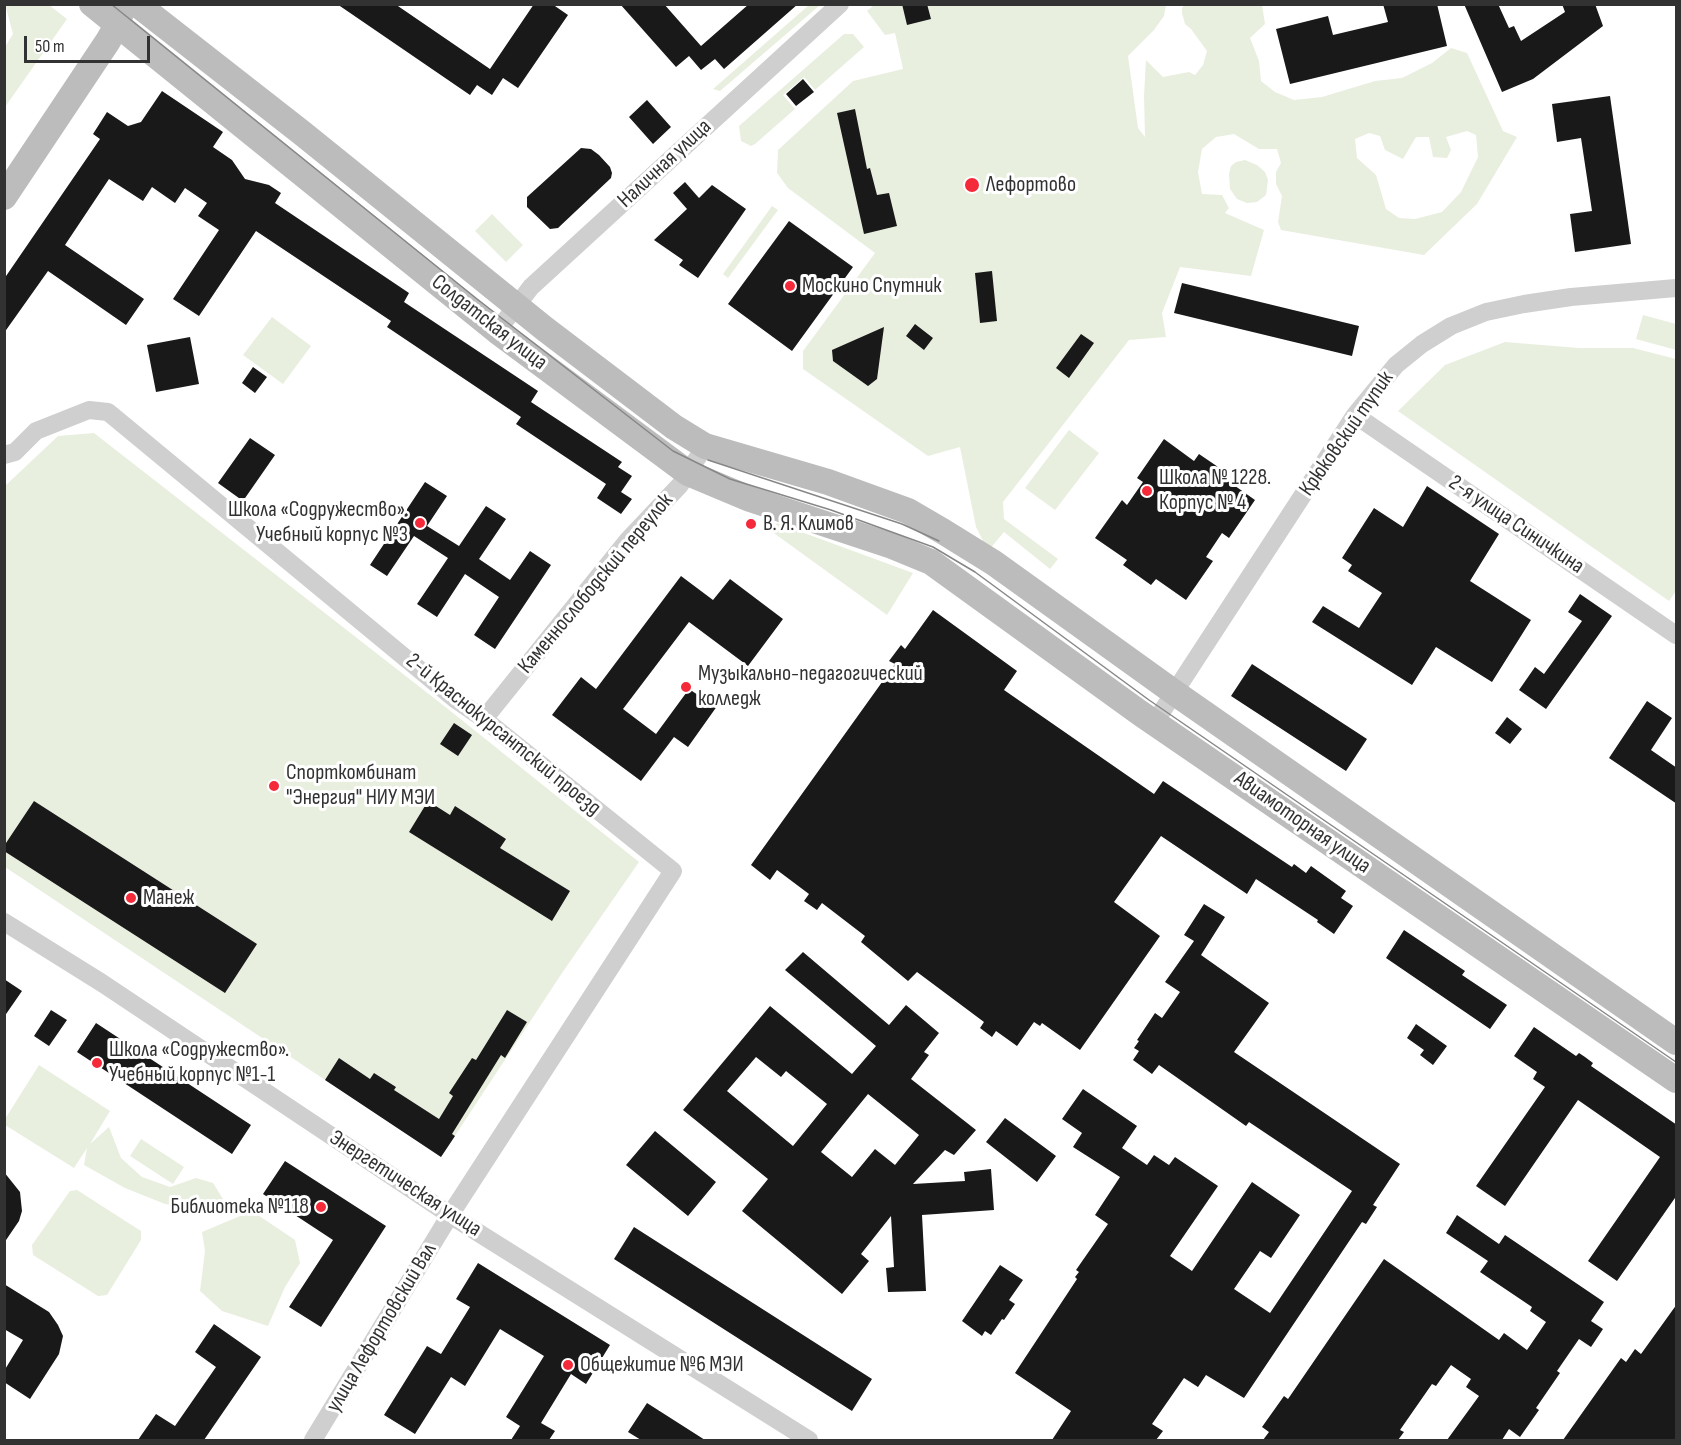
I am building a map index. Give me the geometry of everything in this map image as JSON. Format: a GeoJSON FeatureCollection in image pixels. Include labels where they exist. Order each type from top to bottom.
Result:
{"type":"FeatureCollection","features":[{"type":"Feature","properties":{"kind":"main road","name":"Солдатская улица"},"geometry":{"type":"LineString","coordinates":[[92,4],[120,15],[497,331],[688,473],[750,499],[892,546],[931,562]]}},
{"type":"Feature","properties":{"kind":"main road","name":"Солдатская улица"},"geometry":{"type":"LineString","coordinates":[[137,4],[302,133],[516,306],[674,427],[705,446],[898,507],[944,532]]}},
{"type":"Feature","properties":{"kind":"main road"},"geometry":{"type":"LineString","coordinates":[[4,197],[120,15]]}},
{"type":"Feature","properties":{"kind":"main road","name":"Авиамоторная улица"},"geometry":{"type":"LineString","coordinates":[[944,532],[994,563],[1175,693],[1677,1042]]}},
{"type":"Feature","properties":{"kind":"main road","name":"Авиамоторная улица"},"geometry":{"type":"LineString","coordinates":[[931,562],[1155,722],[1677,1080]]}},
{"type":"Feature","properties":{"kind":"street","name":"Наличная улица"},"geometry":{"type":"LineString","coordinates":[[497,331],[531,287],[840,4]]}},
{"type":"Feature","properties":{"kind":"street","name":"Крюковский тупик"},"geometry":{"type":"LineString","coordinates":[[1155,722],[1355,415],[1396,365],[1422,344],[1451,326],[1486,312],[1571,297],[1677,288]]}},
{"type":"Feature","properties":{"kind":"street","name":"2-й Краснокурсантский проезд"},"geometry":{"type":"LineString","coordinates":[[4,455],[15,452],[36,431],[89,410],[108,412],[455,699],[484,719],[673,871],[450,1215]]}},
{"type":"Feature","properties":{"kind":"street","name":"2-я улица Синичкина"},"geometry":{"type":"LineString","coordinates":[[1355,415],[1677,635]]}},
{"type":"Feature","properties":{"kind":"street","name":"Каменнослободский переулок"},"geometry":{"type":"LineString","coordinates":[[484,719],[628,540],[680,485],[705,446]]}},
{"type":"Feature","properties":{"kind":"street","name":"Энергетическая улица"},"geometry":{"type":"LineString","coordinates":[[4,922],[102,982],[450,1215],[809,1440]]}},
{"type":"Feature","properties":{"kind":"street","name":"улица Лефортовский Вал"},"geometry":{"type":"LineString","coordinates":[[313,1440],[450,1215]]}},
{"type":"Feature","properties":{"kind":"green space"},"geometry":{"type":"Polygon","coordinates":[[[5,4],[49,5],[67,19],[5,107],[5,47],[13,34],[5,4]]]}},
{"type":"Feature","properties":{"kind":"green space"},"geometry":{"type":"Polygon","coordinates":[[[1185,4],[1262,5],[1265,24],[1250,38],[1259,61],[1261,81],[1275,92],[1294,100],[1322,97],[1375,81],[1402,78],[1432,63],[1451,48],[1467,53],[1503,131],[1517,137],[1477,204],[1424,255],[1281,230],[1278,222],[1282,196],[1276,184],[1276,172],[1281,163],[1277,149],[1259,149],[1234,134],[1216,137],[1202,149],[1198,172],[1202,194],[1222,195],[1229,208],[1225,213],[1264,230],[1251,276],[1180,267],[1162,313],[1166,337],[1129,340],[1003,502],[1004,519],[1058,559],[1050,569],[1004,532],[988,551],[976,527],[960,447],[928,456],[803,369],[803,351],[875,253],[788,188],[777,173],[778,150],[853,81],[903,69],[895,33],[885,35],[867,11],[874,5],[1166,5],[1164,16],[1154,30],[1128,56],[1138,128],[1145,137],[1146,60],[1163,77],[1189,72],[1195,75],[1203,65],[1207,51],[1185,24],[1182,8],[1185,4]],[[1467,131],[1446,137],[1451,150],[1447,158],[1433,157],[1429,137],[1416,137],[1403,159],[1385,150],[1380,136],[1369,133],[1355,139],[1357,158],[1376,175],[1386,209],[1399,218],[1415,219],[1442,212],[1461,192],[1478,157],[1476,135],[1467,131]]]}},
{"type":"Feature","properties":{"kind":"green space"},"geometry":{"type":"Polygon","coordinates":[[[809,5],[820,5],[720,91],[713,89],[809,5]]]}},
{"type":"Feature","properties":{"kind":"green space"},"geometry":{"type":"Polygon","coordinates":[[[844,34],[853,34],[864,47],[815,90],[804,77],[783,95],[795,109],[755,144],[751,146],[741,141],[739,126],[844,34]]]}},
{"type":"Feature","properties":{"kind":"green space"},"geometry":{"type":"Polygon","coordinates":[[[1245,160],[1257,165],[1265,172],[1268,180],[1266,195],[1257,202],[1247,203],[1237,199],[1230,189],[1231,166],[1245,160]]]}},
{"type":"Feature","properties":{"kind":"green space"},"geometry":{"type":"Polygon","coordinates":[[[772,206],[778,210],[728,278],[723,274],[772,206]]]}},
{"type":"Feature","properties":{"kind":"green space"},"geometry":{"type":"Polygon","coordinates":[[[492,214],[523,245],[506,262],[475,231],[492,214]]]}},
{"type":"Feature","properties":{"kind":"green space"},"geometry":{"type":"Polygon","coordinates":[[[1643,315],[1676,324],[1676,350],[1636,339],[1643,315]]]}},
{"type":"Feature","properties":{"kind":"green space"},"geometry":{"type":"Polygon","coordinates":[[[272,317],[311,346],[283,384],[243,355],[272,317]]]}},
{"type":"Feature","properties":{"kind":"green space"},"geometry":{"type":"Polygon","coordinates":[[[1505,342],[1579,348],[1633,348],[1676,359],[1676,591],[1669,601],[1398,411],[1445,365],[1505,342]]]}},
{"type":"Feature","properties":{"kind":"green space"},"geometry":{"type":"Polygon","coordinates":[[[1069,430],[1099,453],[1055,510],[1025,488],[1069,430]]]}},
{"type":"Feature","properties":{"kind":"green space","name":"Спорткомбинат \"Энергия\" НИУ МЭИ"},"geometry":{"type":"Polygon","coordinates":[[[94,433],[448,709],[639,862],[562,973],[441,1157],[5,867],[5,486],[58,436],[94,433]]]}},
{"type":"Feature","properties":{"kind":"green space"},"geometry":{"type":"Polygon","coordinates":[[[777,523],[913,573],[887,615],[771,531],[777,523]]]}},
{"type":"Feature","properties":{"kind":"green space"},"geometry":{"type":"Polygon","coordinates":[[[39,1065],[110,1111],[90,1144],[109,1127],[121,1158],[142,1177],[170,1187],[196,1178],[213,1183],[223,1199],[196,1209],[165,1204],[125,1188],[84,1165],[87,1148],[74,1168],[5,1125],[5,1119],[39,1065]]]}},
{"type":"Feature","properties":{"kind":"green space"},"geometry":{"type":"Polygon","coordinates":[[[141,1139],[184,1167],[173,1184],[130,1156],[141,1139]]]}},
{"type":"Feature","properties":{"kind":"green space"},"geometry":{"type":"Polygon","coordinates":[[[77,1190],[141,1231],[141,1240],[107,1295],[98,1296],[33,1255],[32,1245],[70,1191],[77,1190]]]}},
{"type":"Feature","properties":{"kind":"green space"},"geometry":{"type":"Polygon","coordinates":[[[252,1211],[295,1240],[300,1263],[285,1287],[268,1326],[222,1311],[200,1291],[205,1251],[202,1232],[252,1211]]]}},
{"type":"Feature","properties":{"kind":"building"},"geometry":{"type":"Polygon","coordinates":[[[337,4],[395,4],[490,69],[534,4],[552,4],[568,15],[518,88],[503,78],[492,95],[477,85],[470,95],[337,4]]]}},
{"type":"Feature","properties":{"kind":"building"},"geometry":{"type":"Polygon","coordinates":[[[620,4],[664,4],[701,46],[749,4],[798,4],[724,69],[715,59],[701,70],[689,56],[676,67],[620,4]]]}},
{"type":"Feature","properties":{"kind":"building"},"geometry":{"type":"Polygon","coordinates":[[[902,4],[927,4],[931,19],[907,25],[902,4]]]}},
{"type":"Feature","properties":{"kind":"building"},"geometry":{"type":"Polygon","coordinates":[[[1383,4],[1437,4],[1447,46],[1290,84],[1276,29],[1328,16],[1333,35],[1388,22],[1383,4]]]}},
{"type":"Feature","properties":{"kind":"building"},"geometry":{"type":"Polygon","coordinates":[[[1464,4],[1498,4],[1509,28],[1514,26],[1521,41],[1565,12],[1562,4],[1595,4],[1603,26],[1533,79],[1502,92],[1464,4]]]}},
{"type":"Feature","properties":{"kind":"building"},"geometry":{"type":"Polygon","coordinates":[[[803,79],[814,92],[796,106],[786,94],[803,79]]]}},
{"type":"Feature","properties":{"kind":"building"},"geometry":{"type":"Polygon","coordinates":[[[162,91],[223,132],[213,147],[232,160],[245,179],[269,185],[281,193],[275,203],[409,293],[404,302],[538,391],[531,402],[622,462],[618,467],[632,476],[621,492],[632,499],[621,514],[597,498],[606,484],[516,424],[521,417],[387,327],[391,321],[256,231],[199,316],[173,299],[219,230],[198,216],[207,203],[185,188],[175,203],[152,187],[143,201],[109,179],[65,245],[144,299],[126,325],[48,271],[4,333],[4,279],[100,139],[93,134],[107,112],[128,126],[141,122],[162,91]]]}},
{"type":"Feature","properties":{"kind":"building"},"geometry":{"type":"Polygon","coordinates":[[[1610,96],[1631,244],[1575,252],[1570,214],[1592,211],[1581,138],[1557,142],[1552,104],[1610,96]]]}},
{"type":"Feature","properties":{"kind":"building"},"geometry":{"type":"Polygon","coordinates":[[[647,100],[671,127],[653,144],[629,117],[647,100]]]}},
{"type":"Feature","properties":{"kind":"building"},"geometry":{"type":"Polygon","coordinates":[[[855,109],[867,169],[870,168],[877,195],[889,193],[897,226],[864,234],[837,113],[855,109]]]}},
{"type":"Feature","properties":{"kind":"building"},"geometry":{"type":"Polygon","coordinates":[[[581,148],[591,149],[599,155],[610,167],[611,178],[558,228],[550,229],[527,207],[527,197],[581,148]]]}},
{"type":"Feature","properties":{"kind":"building"},"geometry":{"type":"Polygon","coordinates":[[[685,182],[699,198],[712,185],[746,209],[698,278],[679,265],[683,260],[654,240],[687,209],[673,193],[685,182]]]}},
{"type":"Feature","properties":{"kind":"building","name":"Москино Спутник"},"geometry":{"type":"Polygon","coordinates":[[[789,221],[853,267],[792,351],[728,304],[789,221]]]}},
{"type":"Feature","properties":{"kind":"building"},"geometry":{"type":"Polygon","coordinates":[[[992,271],[997,321],[980,323],[975,273],[992,271]]]}},
{"type":"Feature","properties":{"kind":"building"},"geometry":{"type":"Polygon","coordinates":[[[1182,283],[1359,326],[1352,356],[1174,313],[1182,283]]]}},
{"type":"Feature","properties":{"kind":"building"},"geometry":{"type":"Polygon","coordinates":[[[915,324],[933,338],[924,350],[906,336],[915,324]]]}},
{"type":"Feature","properties":{"kind":"building"},"geometry":{"type":"Polygon","coordinates":[[[884,327],[877,379],[868,386],[833,361],[832,350],[884,327]]]}},
{"type":"Feature","properties":{"kind":"building"},"geometry":{"type":"Polygon","coordinates":[[[1081,334],[1094,343],[1069,378],[1056,368],[1081,334]]]}},
{"type":"Feature","properties":{"kind":"building"},"geometry":{"type":"Polygon","coordinates":[[[190,337],[199,384],[156,392],[147,345],[190,337]]]}},
{"type":"Feature","properties":{"kind":"building"},"geometry":{"type":"Polygon","coordinates":[[[253,367],[267,377],[255,393],[242,383],[253,367]]]}},
{"type":"Feature","properties":{"kind":"building"},"geometry":{"type":"Polygon","coordinates":[[[250,438],[275,455],[243,501],[218,483],[250,438]]]}},
{"type":"Feature","properties":{"kind":"building"},"geometry":{"type":"Polygon","coordinates":[[[1164,439],[1194,461],[1199,454],[1224,471],[1221,476],[1255,500],[1229,538],[1222,533],[1206,557],[1213,561],[1186,600],[1156,579],[1151,585],[1123,565],[1127,560],[1095,538],[1122,500],[1127,505],[1143,482],[1137,478],[1164,439]]]}},
{"type":"Feature","properties":{"kind":"building"},"geometry":{"type":"Polygon","coordinates":[[[425,482],[447,496],[427,526],[459,546],[486,506],[506,519],[479,559],[510,580],[530,551],[551,565],[495,649],[474,635],[499,597],[465,574],[437,617],[417,604],[448,558],[414,536],[387,576],[370,565],[425,482]]]}},
{"type":"Feature","properties":{"kind":"building"},"geometry":{"type":"Polygon","coordinates":[[[1427,486],[1499,534],[1470,581],[1531,620],[1492,682],[1436,647],[1412,685],[1312,622],[1323,606],[1359,628],[1382,593],[1348,571],[1352,565],[1342,558],[1374,508],[1403,527],[1427,486]]]}},
{"type":"Feature","properties":{"kind":"building"},"geometry":{"type":"Polygon","coordinates":[[[681,576],[713,600],[730,579],[783,619],[748,666],[689,622],[623,709],[656,734],[689,689],[701,697],[705,692],[720,702],[688,747],[674,737],[641,781],[552,715],[581,677],[596,689],[681,576]]]}},
{"type":"Feature","properties":{"kind":"building"},"geometry":{"type":"Polygon","coordinates":[[[1580,594],[1612,616],[1546,709],[1519,690],[1535,667],[1544,674],[1582,621],[1568,612],[1580,594]]]}},
{"type":"Feature","properties":{"kind":"building"},"geometry":{"type":"Polygon","coordinates":[[[933,610],[1017,671],[1004,690],[1154,794],[1163,781],[1292,867],[1294,864],[1306,873],[1311,866],[1346,891],[1341,898],[1353,906],[1334,934],[1317,922],[1318,920],[1256,879],[1247,894],[1161,836],[1114,902],[1160,936],[1080,1050],[1042,1023],[1040,1026],[1034,1022],[1017,1046],[996,1031],[992,1037],[980,1028],[984,1022],[917,972],[908,981],[861,942],[865,936],[822,903],[817,910],[804,901],[809,894],[777,870],[770,880],[751,865],[895,664],[889,661],[901,645],[905,649],[933,610]]]}},
{"type":"Feature","properties":{"kind":"building"},"geometry":{"type":"Polygon","coordinates":[[[1252,664],[1367,739],[1346,771],[1231,696],[1252,664]]]}},
{"type":"Feature","properties":{"kind":"building"},"geometry":{"type":"Polygon","coordinates":[[[1647,701],[1672,718],[1651,750],[1677,768],[1677,804],[1609,758],[1647,701]]]}},
{"type":"Feature","properties":{"kind":"building"},"geometry":{"type":"Polygon","coordinates":[[[1507,717],[1522,729],[1510,744],[1495,733],[1507,717]]]}},
{"type":"Feature","properties":{"kind":"building"},"geometry":{"type":"Polygon","coordinates":[[[454,723],[472,735],[458,756],[440,744],[454,723]]]}},
{"type":"Feature","properties":{"kind":"building","name":"Манеж"},"geometry":{"type":"Polygon","coordinates":[[[34,801],[257,944],[225,993],[4,851],[4,846],[34,801]]]}},
{"type":"Feature","properties":{"kind":"building"},"geometry":{"type":"Polygon","coordinates":[[[428,801],[450,815],[455,806],[506,839],[500,848],[570,891],[552,921],[409,832],[428,801]]]}},
{"type":"Feature","properties":{"kind":"building"},"geometry":{"type":"Polygon","coordinates":[[[1204,904],[1225,917],[1201,955],[1269,1003],[1234,1052],[1400,1164],[1373,1205],[1377,1207],[1366,1224],[1362,1222],[1244,1398],[1206,1375],[1198,1387],[1184,1378],[1152,1424],[1163,1431],[1156,1440],[1052,1440],[1071,1411],[1015,1373],[1077,1279],[1075,1277],[1079,1272],[1076,1270],[1108,1224],[1095,1215],[1120,1177],[1073,1147],[1082,1133],[1062,1119],[1083,1089],[1137,1126],[1122,1148],[1147,1165],[1154,1155],[1169,1165],[1175,1157],[1218,1186],[1170,1256],[1192,1271],[1252,1182],[1300,1215],[1271,1258],[1260,1251],[1234,1289],[1270,1313],[1352,1191],[1249,1122],[1246,1126],[1159,1065],[1152,1074],[1133,1060],[1139,1051],[1134,1048],[1139,1041],[1137,1040],[1155,1013],[1162,1018],[1180,992],[1165,982],[1194,941],[1184,935],[1204,904]]]}},
{"type":"Feature","properties":{"kind":"building"},"geometry":{"type":"Polygon","coordinates":[[[1404,930],[1465,971],[1462,975],[1507,1005],[1490,1029],[1386,958],[1404,930]]]}},
{"type":"Feature","properties":{"kind":"building"},"geometry":{"type":"Polygon","coordinates":[[[803,952],[889,1025],[906,1005],[939,1033],[924,1052],[929,1055],[911,1079],[976,1130],[954,1155],[945,1150],[913,1184],[965,1181],[964,1172],[991,1169],[994,1210],[922,1215],[926,1291],[888,1292],[886,1268],[894,1267],[891,1216],[861,1254],[869,1261],[842,1294],[742,1211],[768,1179],[683,1110],[770,1006],[852,1074],[876,1046],[785,970],[803,952]],[[756,1057],[727,1091],[793,1146],[827,1104],[786,1071],[781,1077],[756,1057]],[[868,1094],[821,1152],[852,1177],[875,1149],[895,1165],[919,1135],[868,1094]]]}},
{"type":"Feature","properties":{"kind":"building"},"geometry":{"type":"Polygon","coordinates":[[[4,979],[22,991],[4,1017],[4,979]]]}},
{"type":"Feature","properties":{"kind":"building"},"geometry":{"type":"Polygon","coordinates":[[[51,1010],[67,1020],[49,1046],[34,1036],[51,1010]]]}},
{"type":"Feature","properties":{"kind":"building"},"geometry":{"type":"Polygon","coordinates":[[[507,1010],[527,1022],[505,1058],[501,1055],[452,1134],[455,1136],[441,1157],[325,1080],[339,1058],[370,1079],[374,1073],[396,1087],[394,1090],[439,1119],[453,1096],[449,1093],[472,1058],[476,1060],[507,1010]]]}},
{"type":"Feature","properties":{"kind":"building"},"geometry":{"type":"Polygon","coordinates":[[[96,1023],[251,1125],[232,1154],[77,1052],[96,1023]]]}},
{"type":"Feature","properties":{"kind":"building"},"geometry":{"type":"Polygon","coordinates":[[[1416,1024],[1447,1046],[1433,1065],[1420,1055],[1424,1050],[1407,1038],[1416,1024]]]}},
{"type":"Feature","properties":{"kind":"building"},"geometry":{"type":"Polygon","coordinates":[[[1534,1027],[1576,1056],[1579,1053],[1585,1057],[1593,1063],[1591,1066],[1677,1125],[1677,1195],[1617,1281],[1588,1261],[1660,1157],[1578,1100],[1505,1206],[1476,1186],[1545,1087],[1533,1079],[1537,1072],[1514,1056],[1534,1027]]]}},
{"type":"Feature","properties":{"kind":"building"},"geometry":{"type":"Polygon","coordinates":[[[1005,1118],[1056,1156],[1037,1182],[986,1142],[1005,1118]]]}},
{"type":"Feature","properties":{"kind":"building"},"geometry":{"type":"Polygon","coordinates":[[[655,1131],[716,1182],[688,1216],[626,1165],[655,1131]]]}},
{"type":"Feature","properties":{"kind":"building"},"geometry":{"type":"Polygon","coordinates":[[[285,1161],[386,1226],[321,1327],[289,1307],[333,1240],[263,1194],[285,1161]]]}},
{"type":"Feature","properties":{"kind":"building"},"geometry":{"type":"Polygon","coordinates":[[[4,1172],[20,1192],[22,1211],[19,1221],[4,1243],[4,1172]]]}},
{"type":"Feature","properties":{"kind":"building"},"geometry":{"type":"Polygon","coordinates":[[[1457,1215],[1499,1244],[1505,1235],[1604,1302],[1591,1321],[1603,1329],[1591,1347],[1579,1339],[1557,1371],[1560,1373],[1536,1408],[1539,1410],[1520,1437],[1509,1429],[1502,1440],[1447,1440],[1479,1396],[1466,1387],[1471,1379],[1451,1365],[1436,1386],[1432,1384],[1400,1430],[1404,1432],[1398,1440],[1263,1440],[1269,1432],[1262,1427],[1284,1396],[1288,1399],[1384,1259],[1499,1340],[1504,1333],[1527,1350],[1546,1322],[1530,1311],[1532,1307],[1480,1272],[1488,1261],[1446,1233],[1457,1215]]]}},
{"type":"Feature","properties":{"kind":"building"},"geometry":{"type":"Polygon","coordinates":[[[634,1227],[872,1379],[852,1411],[614,1259],[634,1227]]]}},
{"type":"Feature","properties":{"kind":"building"},"geometry":{"type":"Polygon","coordinates":[[[478,1263],[610,1345],[586,1384],[571,1374],[541,1423],[555,1431],[549,1440],[511,1440],[520,1426],[506,1417],[544,1356],[500,1329],[465,1386],[451,1377],[415,1434],[384,1415],[427,1346],[441,1354],[470,1307],[456,1299],[478,1263]]]}},
{"type":"Feature","properties":{"kind":"building"},"geometry":{"type":"Polygon","coordinates":[[[1000,1265],[1023,1280],[1009,1300],[1015,1304],[1004,1320],[1002,1319],[991,1335],[985,1331],[982,1336],[962,1321],[1000,1265]]]}},
{"type":"Feature","properties":{"kind":"building"},"geometry":{"type":"Polygon","coordinates":[[[4,1284],[49,1312],[63,1336],[59,1354],[30,1399],[4,1382],[4,1371],[23,1340],[4,1329],[4,1284]]]}},
{"type":"Feature","properties":{"kind":"building"},"geometry":{"type":"Polygon","coordinates":[[[1677,1304],[1677,1440],[1563,1440],[1621,1358],[1626,1362],[1635,1349],[1641,1354],[1677,1304]]]}},
{"type":"Feature","properties":{"kind":"building"},"geometry":{"type":"Polygon","coordinates":[[[214,1324],[261,1357],[204,1440],[138,1440],[156,1414],[175,1426],[216,1367],[195,1352],[214,1324]]]}},
{"type":"Feature","properties":{"kind":"building"},"geometry":{"type":"Polygon","coordinates":[[[647,1403],[705,1440],[641,1440],[628,1432],[647,1403]]]}},
{"type":"Feature","properties":{"kind":"tram line"},"geometry":{"type":"LineString","coordinates":[[111,4],[477,299],[673,451],[730,479],[831,510],[933,547],[975,572],[1149,700],[1676,1062]]}},
{"type":"Feature","properties":{"kind":"tram line"},"geometry":{"type":"LineString","coordinates":[[708,460],[902,524],[939,541]]}},
{"type":"Feature","properties":{"kind":"place","name":"Лефортово"},"geometry":{"type":"Point","coordinates":[972,185]}},
{"type":"Feature","properties":{"kind":"place","name":"Москино Спутник"},"geometry":{"type":"Point","coordinates":[790,286]}},
{"type":"Feature","properties":{"kind":"place","name":"Школа № 1228. Корпус № 4"},"geometry":{"type":"Point","coordinates":[1147,491]}},
{"type":"Feature","properties":{"kind":"place","name":"Школа «Содружество». Учебный корпус №3"},"geometry":{"type":"Point","coordinates":[420,523]}},
{"type":"Feature","properties":{"kind":"place","name":"В. Я. Климов"},"geometry":{"type":"Point","coordinates":[751,524]}},
{"type":"Feature","properties":{"kind":"place","name":"Музыкально-педагогический колледж"},"geometry":{"type":"Point","coordinates":[686,687]}},
{"type":"Feature","properties":{"kind":"place","name":"Спорткомбинат \"Энергия\" НИУ МЭИ"},"geometry":{"type":"Point","coordinates":[274,786]}},
{"type":"Feature","properties":{"kind":"place","name":"Манеж"},"geometry":{"type":"Point","coordinates":[131,898]}},
{"type":"Feature","properties":{"kind":"place","name":"Школа «Содружество». Учебный корпус №1-1"},"geometry":{"type":"Point","coordinates":[97,1063]}},
{"type":"Feature","properties":{"kind":"place","name":"Библиотека №118"},"geometry":{"type":"Point","coordinates":[321,1207]}},
{"type":"Feature","properties":{"kind":"place","name":"Общежитие №6 МЭИ"},"geometry":{"type":"Point","coordinates":[568,1365]}}]}
